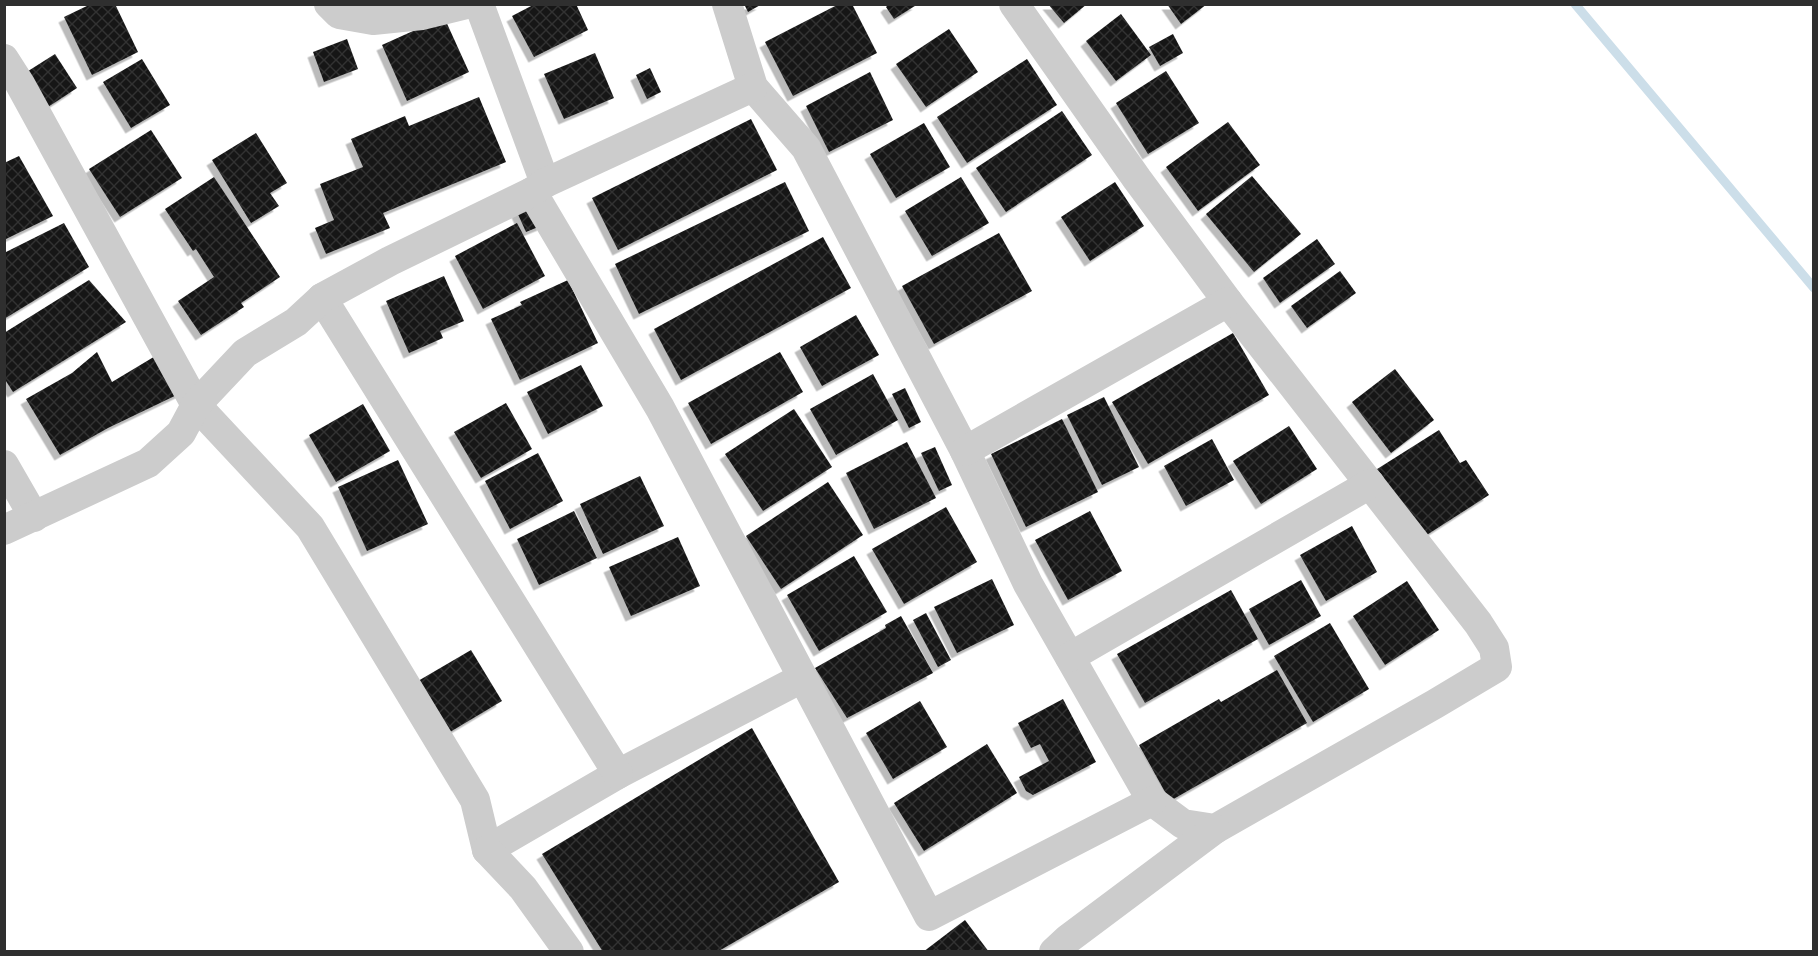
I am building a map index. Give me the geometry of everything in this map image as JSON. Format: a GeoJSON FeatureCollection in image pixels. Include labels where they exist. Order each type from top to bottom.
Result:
{"type":"FeatureCollection","features":[{"type":"Feature","properties":{"kind":"street"},"geometry":{"type":"LineString","coordinates":[[329,4],[339,15],[373,20],[422,15],[467,4]]}},
{"type":"Feature","properties":{"kind":"street"},"geometry":{"type":"LineString","coordinates":[[479,4],[538,187],[660,408],[929,916],[1152,801]]}},
{"type":"Feature","properties":{"kind":"street"},"geometry":{"type":"LineString","coordinates":[[727,4],[753,87],[806,148],[965,451],[1028,584],[1152,801],[1183,824],[1215,829]]}},
{"type":"Feature","properties":{"kind":"street"},"geometry":{"type":"LineString","coordinates":[[1014,4],[1130,170],[1228,302],[1478,623],[1494,648],[1497,667],[1215,829],[1054,951]]}},
{"type":"Feature","properties":{"kind":"street"},"geometry":{"type":"LineString","coordinates":[[4,59],[20,84],[196,405],[310,528],[475,800],[487,850],[524,888],[569,951]]}},
{"type":"Feature","properties":{"kind":"street"},"geometry":{"type":"LineString","coordinates":[[4,530],[148,464],[181,433],[196,405],[245,353],[296,322],[322,298],[390,261],[538,187],[753,87]]}},
{"type":"Feature","properties":{"kind":"street"},"geometry":{"type":"LineString","coordinates":[[322,298],[618,774]]}},
{"type":"Feature","properties":{"kind":"street"},"geometry":{"type":"LineString","coordinates":[[965,451],[1228,302]]}},
{"type":"Feature","properties":{"kind":"street"},"geometry":{"type":"LineString","coordinates":[[4,465],[34,517]]}},
{"type":"Feature","properties":{"kind":"street"},"geometry":{"type":"LineString","coordinates":[[1070,657],[1370,484]]}},
{"type":"Feature","properties":{"kind":"street"},"geometry":{"type":"LineString","coordinates":[[487,850],[618,774],[802,678]]}},
{"type":"Feature","properties":{"kind":"building"},"geometry":{"type":"Polygon","coordinates":[[[91,4],[115,4],[138,52],[92,75],[64,17],[91,4]]]}},
{"type":"Feature","properties":{"kind":"building"},"geometry":{"type":"Polygon","coordinates":[[[535,4],[576,4],[588,30],[534,57],[512,16],[535,4]]]}},
{"type":"Feature","properties":{"kind":"building"},"geometry":{"type":"Polygon","coordinates":[[[744,4],[762,4],[748,12],[744,4]]]}},
{"type":"Feature","properties":{"kind":"building"},"geometry":{"type":"Polygon","coordinates":[[[839,4],[852,4],[877,53],[793,96],[765,42],[839,4]]]}},
{"type":"Feature","properties":{"kind":"building"},"geometry":{"type":"Polygon","coordinates":[[[889,4],[918,4],[894,19],[886,7],[889,4]]]}},
{"type":"Feature","properties":{"kind":"building"},"geometry":{"type":"Polygon","coordinates":[[[1048,4],[1087,4],[1064,23],[1048,4]]]}},
{"type":"Feature","properties":{"kind":"building"},"geometry":{"type":"Polygon","coordinates":[[[1167,4],[1207,4],[1181,24],[1167,4]]]}},
{"type":"Feature","properties":{"kind":"building"},"geometry":{"type":"Polygon","coordinates":[[[1121,14],[1151,55],[1116,81],[1086,41],[1121,14]]]}},
{"type":"Feature","properties":{"kind":"building"},"geometry":{"type":"Polygon","coordinates":[[[444,17],[469,72],[407,101],[382,45],[444,17]]]}},
{"type":"Feature","properties":{"kind":"building"},"geometry":{"type":"Polygon","coordinates":[[[949,29],[978,72],[926,107],[896,64],[949,29]]]}},
{"type":"Feature","properties":{"kind":"building"},"geometry":{"type":"Polygon","coordinates":[[[1173,34],[1183,53],[1160,66],[1149,47],[1173,34]]]}},
{"type":"Feature","properties":{"kind":"building"},"geometry":{"type":"Polygon","coordinates":[[[347,39],[358,69],[324,82],[313,52],[347,39]]]}},
{"type":"Feature","properties":{"kind":"building"},"geometry":{"type":"Polygon","coordinates":[[[595,53],[614,98],[564,119],[544,74],[595,53]]]}},
{"type":"Feature","properties":{"kind":"building"},"geometry":{"type":"Polygon","coordinates":[[[55,54],[77,88],[48,107],[25,73],[55,54]]]}},
{"type":"Feature","properties":{"kind":"building"},"geometry":{"type":"Polygon","coordinates":[[[142,59],[170,105],[131,128],[103,82],[142,59]]]}},
{"type":"Feature","properties":{"kind":"building"},"geometry":{"type":"Polygon","coordinates":[[[1027,59],[1057,105],[967,163],[937,117],[1027,59]]]}},
{"type":"Feature","properties":{"kind":"building"},"geometry":{"type":"Polygon","coordinates":[[[650,68],[661,92],[647,99],[636,75],[650,68]]]}},
{"type":"Feature","properties":{"kind":"building"},"geometry":{"type":"Polygon","coordinates":[[[1166,71],[1199,123],[1148,154],[1116,103],[1166,71]]]}},
{"type":"Feature","properties":{"kind":"building"},"geometry":{"type":"Polygon","coordinates":[[[870,72],[893,120],[829,152],[806,106],[870,72]]]}},
{"type":"Feature","properties":{"kind":"building"},"geometry":{"type":"Polygon","coordinates":[[[479,97],[506,162],[383,213],[390,228],[326,254],[315,228],[334,220],[320,184],[363,167],[351,139],[405,116],[409,126],[479,97]]]}},
{"type":"Feature","properties":{"kind":"building"},"geometry":{"type":"Polygon","coordinates":[[[1062,111],[1092,155],[1006,212],[976,168],[1062,111]]]}},
{"type":"Feature","properties":{"kind":"building"},"geometry":{"type":"Polygon","coordinates":[[[751,119],[777,170],[618,250],[592,198],[751,119]]]}},
{"type":"Feature","properties":{"kind":"building"},"geometry":{"type":"Polygon","coordinates":[[[1228,122],[1260,165],[1198,211],[1166,167],[1228,122]]]}},
{"type":"Feature","properties":{"kind":"building"},"geometry":{"type":"Polygon","coordinates":[[[924,123],[950,167],[896,198],[870,154],[924,123]]]}},
{"type":"Feature","properties":{"kind":"building"},"geometry":{"type":"Polygon","coordinates":[[[151,130],[182,178],[120,217],[89,169],[151,130]]]}},
{"type":"Feature","properties":{"kind":"building"},"geometry":{"type":"Polygon","coordinates":[[[256,133],[287,183],[270,193],[279,206],[251,223],[212,160],[256,133]]]}},
{"type":"Feature","properties":{"kind":"building"},"geometry":{"type":"Polygon","coordinates":[[[19,156],[53,216],[4,240],[4,163],[19,156]]]}},
{"type":"Feature","properties":{"kind":"building"},"geometry":{"type":"Polygon","coordinates":[[[1252,176],[1301,234],[1254,272],[1206,214],[1252,176]]]}},
{"type":"Feature","properties":{"kind":"building"},"geometry":{"type":"Polygon","coordinates":[[[214,177],[280,277],[241,303],[244,307],[201,335],[178,301],[214,277],[196,249],[193,251],[165,209],[214,177]]]}},
{"type":"Feature","properties":{"kind":"building"},"geometry":{"type":"Polygon","coordinates":[[[961,177],[989,223],[932,256],[905,211],[961,177]]]}},
{"type":"Feature","properties":{"kind":"building"},"geometry":{"type":"Polygon","coordinates":[[[785,182],[809,231],[639,314],[615,264],[785,182]]]}},
{"type":"Feature","properties":{"kind":"building"},"geometry":{"type":"Polygon","coordinates":[[[1115,182],[1144,226],[1090,261],[1061,217],[1115,182]]]}},
{"type":"Feature","properties":{"kind":"building"},"geometry":{"type":"Polygon","coordinates":[[[533,203],[543,225],[526,232],[516,210],[533,203]]]}},
{"type":"Feature","properties":{"kind":"building"},"geometry":{"type":"Polygon","coordinates":[[[64,223],[89,267],[4,319],[4,253],[64,223]]]}},
{"type":"Feature","properties":{"kind":"building"},"geometry":{"type":"Polygon","coordinates":[[[517,223],[545,276],[483,309],[455,256],[517,223]]]}},
{"type":"Feature","properties":{"kind":"building"},"geometry":{"type":"Polygon","coordinates":[[[999,233],[1032,291],[934,344],[902,286],[999,233]]]}},
{"type":"Feature","properties":{"kind":"building"},"geometry":{"type":"Polygon","coordinates":[[[823,237],[851,288],[681,380],[654,329],[823,237]]]}},
{"type":"Feature","properties":{"kind":"building"},"geometry":{"type":"Polygon","coordinates":[[[1317,239],[1335,264],[1280,303],[1263,278],[1317,239]]]}},
{"type":"Feature","properties":{"kind":"building"},"geometry":{"type":"Polygon","coordinates":[[[1340,271],[1356,293],[1307,328],[1291,306],[1340,271]]]}},
{"type":"Feature","properties":{"kind":"building"},"geometry":{"type":"Polygon","coordinates":[[[444,276],[464,321],[440,331],[443,338],[409,353],[386,301],[444,276]]]}},
{"type":"Feature","properties":{"kind":"building"},"geometry":{"type":"Polygon","coordinates":[[[89,280],[126,322],[13,392],[4,378],[4,333],[89,280]]]}},
{"type":"Feature","properties":{"kind":"building"},"geometry":{"type":"Polygon","coordinates":[[[568,280],[598,343],[520,380],[491,319],[522,305],[520,302],[568,280]]]}},
{"type":"Feature","properties":{"kind":"building"},"geometry":{"type":"Polygon","coordinates":[[[856,315],[879,355],[822,386],[800,347],[856,315]]]}},
{"type":"Feature","properties":{"kind":"building"},"geometry":{"type":"Polygon","coordinates":[[[1233,333],[1269,395],[1148,464],[1112,402],[1233,333]]]}},
{"type":"Feature","properties":{"kind":"building"},"geometry":{"type":"Polygon","coordinates":[[[97,352],[112,382],[162,352],[185,391],[108,428],[60,455],[26,399],[72,373],[97,352]]]}},
{"type":"Feature","properties":{"kind":"building"},"geometry":{"type":"Polygon","coordinates":[[[780,352],[803,392],[711,444],[688,403],[780,352]]]}},
{"type":"Feature","properties":{"kind":"building"},"geometry":{"type":"Polygon","coordinates":[[[581,365],[603,406],[548,434],[527,392],[581,365]]]}},
{"type":"Feature","properties":{"kind":"building"},"geometry":{"type":"Polygon","coordinates":[[[1395,369],[1434,420],[1391,453],[1352,402],[1395,369]]]}},
{"type":"Feature","properties":{"kind":"building"},"geometry":{"type":"Polygon","coordinates":[[[873,374],[898,420],[836,455],[810,409],[873,374]]]}},
{"type":"Feature","properties":{"kind":"building"},"geometry":{"type":"Polygon","coordinates":[[[905,388],[921,422],[909,428],[892,394],[905,388]]]}},
{"type":"Feature","properties":{"kind":"building"},"geometry":{"type":"Polygon","coordinates":[[[1104,397],[1139,467],[1102,485],[1067,415],[1104,397]]]}},
{"type":"Feature","properties":{"kind":"building"},"geometry":{"type":"Polygon","coordinates":[[[506,403],[532,449],[481,478],[454,432],[506,403]]]}},
{"type":"Feature","properties":{"kind":"building"},"geometry":{"type":"Polygon","coordinates":[[[363,404],[390,451],[336,482],[309,435],[363,404]]]}},
{"type":"Feature","properties":{"kind":"building"},"geometry":{"type":"Polygon","coordinates":[[[794,409],[832,467],[763,511],[725,454],[794,409]]]}},
{"type":"Feature","properties":{"kind":"building"},"geometry":{"type":"Polygon","coordinates":[[[1062,419],[1098,492],[1026,527],[991,454],[1062,419]]]}},
{"type":"Feature","properties":{"kind":"building"},"geometry":{"type":"Polygon","coordinates":[[[1289,426],[1317,469],[1261,504],[1233,461],[1289,426]]]}},
{"type":"Feature","properties":{"kind":"building"},"geometry":{"type":"Polygon","coordinates":[[[1439,430],[1460,463],[1466,460],[1489,495],[1422,538],[1374,471],[1439,430]]]}},
{"type":"Feature","properties":{"kind":"building"},"geometry":{"type":"Polygon","coordinates":[[[1212,439],[1234,480],[1186,506],[1164,466],[1212,439]]]}},
{"type":"Feature","properties":{"kind":"building"},"geometry":{"type":"Polygon","coordinates":[[[907,442],[936,498],[874,529],[846,473],[907,442]]]}},
{"type":"Feature","properties":{"kind":"building"},"geometry":{"type":"Polygon","coordinates":[[[935,447],[952,485],[939,491],[921,453],[935,447]]]}},
{"type":"Feature","properties":{"kind":"building"},"geometry":{"type":"Polygon","coordinates":[[[538,453],[563,501],[510,529],[485,481],[538,453]]]}},
{"type":"Feature","properties":{"kind":"building"},"geometry":{"type":"Polygon","coordinates":[[[398,460],[428,524],[367,551],[338,487],[398,460]]]}},
{"type":"Feature","properties":{"kind":"building"},"geometry":{"type":"Polygon","coordinates":[[[640,476],[664,526],[603,554],[580,504],[640,476]]]}},
{"type":"Feature","properties":{"kind":"building"},"geometry":{"type":"Polygon","coordinates":[[[828,482],[863,535],[781,589],[746,536],[828,482]]]}},
{"type":"Feature","properties":{"kind":"building"},"geometry":{"type":"Polygon","coordinates":[[[946,507],[977,562],[904,604],[872,549],[946,507]]]}},
{"type":"Feature","properties":{"kind":"building"},"geometry":{"type":"Polygon","coordinates":[[[574,511],[597,558],[539,585],[517,539],[574,511]]]}},
{"type":"Feature","properties":{"kind":"building"},"geometry":{"type":"Polygon","coordinates":[[[1090,511],[1122,571],[1068,600],[1035,540],[1090,511]]]}},
{"type":"Feature","properties":{"kind":"building"},"geometry":{"type":"Polygon","coordinates":[[[1352,526],[1377,572],[1326,601],[1300,555],[1352,526]]]}},
{"type":"Feature","properties":{"kind":"building"},"geometry":{"type":"Polygon","coordinates":[[[678,537],[700,586],[631,616],[609,567],[678,537]]]}},
{"type":"Feature","properties":{"kind":"building"},"geometry":{"type":"Polygon","coordinates":[[[854,556],[887,612],[819,651],[787,595],[854,556]]]}},
{"type":"Feature","properties":{"kind":"building"},"geometry":{"type":"Polygon","coordinates":[[[992,579],[1014,625],[957,653],[934,607],[992,579]]]}},
{"type":"Feature","properties":{"kind":"building"},"geometry":{"type":"Polygon","coordinates":[[[1301,580],[1321,616],[1269,645],[1249,609],[1301,580]]]}},
{"type":"Feature","properties":{"kind":"building"},"geometry":{"type":"Polygon","coordinates":[[[1407,581],[1439,630],[1385,665],[1353,616],[1407,581]]]}},
{"type":"Feature","properties":{"kind":"building"},"geometry":{"type":"Polygon","coordinates":[[[1231,590],[1258,639],[1145,703],[1117,654],[1231,590]]]}},
{"type":"Feature","properties":{"kind":"building"},"geometry":{"type":"Polygon","coordinates":[[[926,613],[951,660],[938,667],[913,620],[926,613]]]}},
{"type":"Feature","properties":{"kind":"building"},"geometry":{"type":"Polygon","coordinates":[[[901,616],[933,673],[847,718],[815,668],[886,628],[885,625],[901,616]]]}},
{"type":"Feature","properties":{"kind":"building"},"geometry":{"type":"Polygon","coordinates":[[[1330,623],[1369,689],[1313,722],[1274,656],[1330,623]]]}},
{"type":"Feature","properties":{"kind":"building"},"geometry":{"type":"Polygon","coordinates":[[[471,650],[502,701],[450,732],[418,681],[471,650]]]}},
{"type":"Feature","properties":{"kind":"building"},"geometry":{"type":"Polygon","coordinates":[[[1277,670],[1307,723],[1170,801],[1139,745],[1219,699],[1221,702],[1277,670]]]}},
{"type":"Feature","properties":{"kind":"building"},"geometry":{"type":"Polygon","coordinates":[[[1063,699],[1096,762],[1033,795],[1026,791],[1019,777],[1049,761],[1040,744],[1031,748],[1018,723],[1063,699]]]}},
{"type":"Feature","properties":{"kind":"building"},"geometry":{"type":"Polygon","coordinates":[[[920,701],[947,747],[893,779],[866,733],[920,701]]]}},
{"type":"Feature","properties":{"kind":"building"},"geometry":{"type":"Polygon","coordinates":[[[752,728],[839,882],[717,952],[603,952],[542,854],[752,728]]]}},
{"type":"Feature","properties":{"kind":"building"},"geometry":{"type":"Polygon","coordinates":[[[987,744],[1017,793],[924,851],[894,803],[987,744]]]}},
{"type":"Feature","properties":{"kind":"building"},"geometry":{"type":"Polygon","coordinates":[[[965,920],[989,952],[923,952],[965,920]]]}},
{"type":"Feature","properties":{"kind":"waterway"},"geometry":{"type":"LineString","coordinates":[[1575,4],[1814,288]]}}]}
